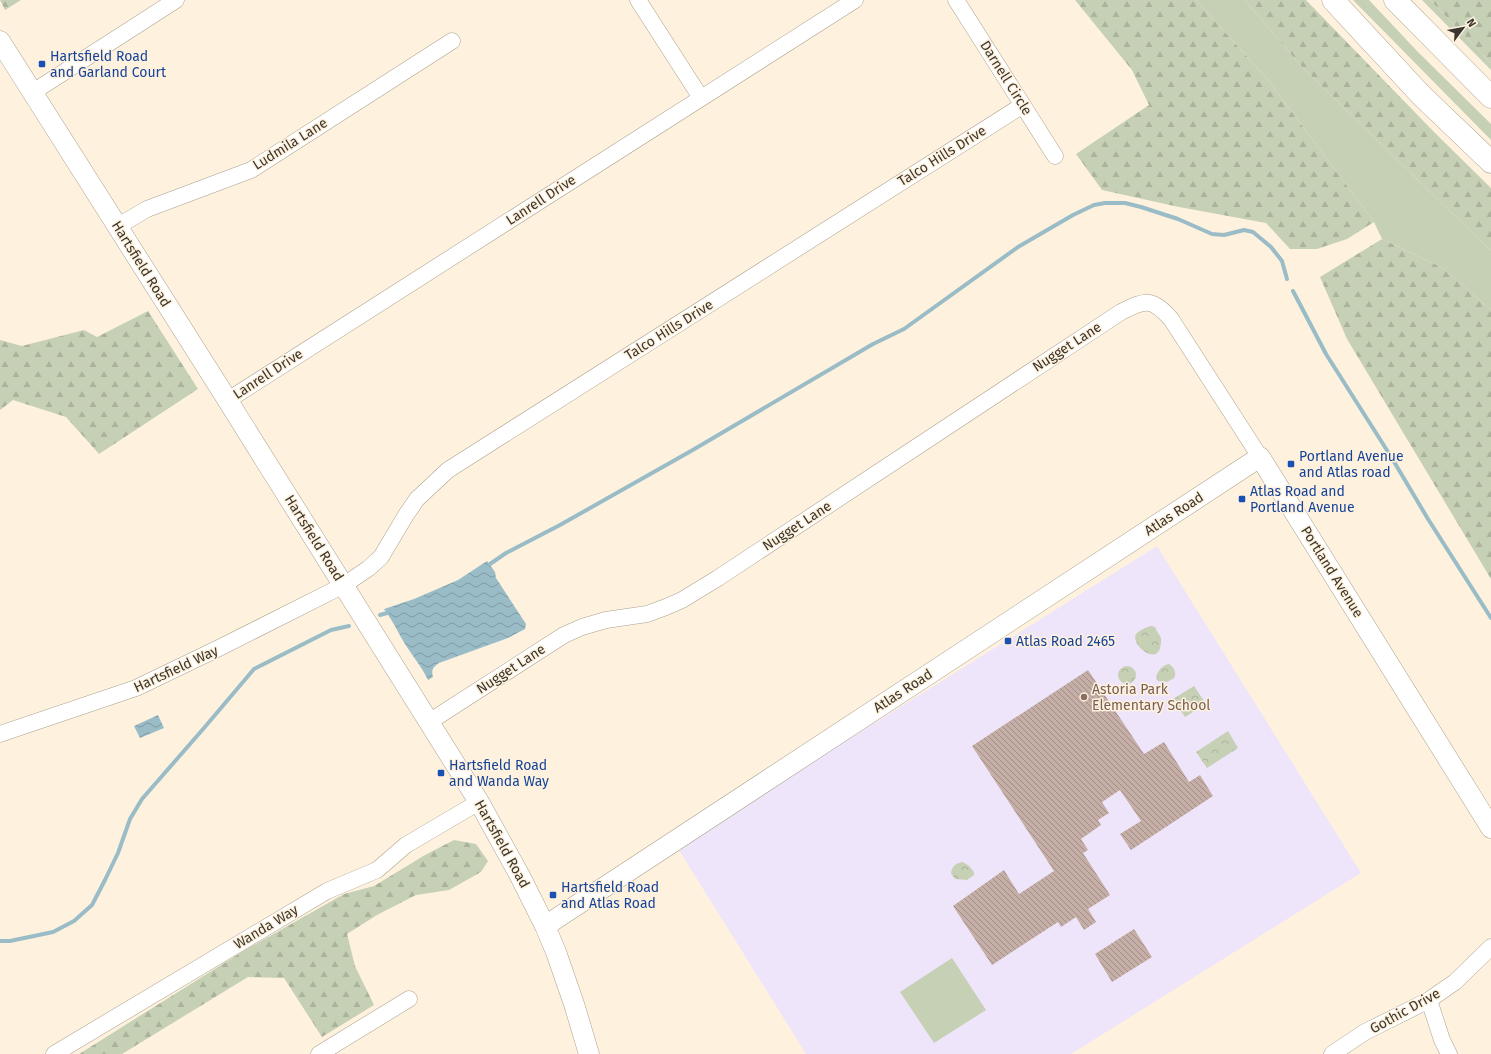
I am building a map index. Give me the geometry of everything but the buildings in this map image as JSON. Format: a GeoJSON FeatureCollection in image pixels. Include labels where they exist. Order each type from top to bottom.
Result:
{"type":"FeatureCollection","features":[{"type":"Feature","properties":{"kind":"highway"},"geometry":{"type":"LineString","coordinates":[[1333,0],[1421,95],[1491,162]]}},
{"type":"Feature","properties":{"kind":"highway"},"geometry":{"type":"LineString","coordinates":[[1395,0],[1491,98]]}},
{"type":"Feature","properties":{"kind":"street"},"geometry":{"type":"LineString","coordinates":[[32,92],[176,0]]}},
{"type":"Feature","properties":{"kind":"street"},"geometry":{"type":"LineString","coordinates":[[638,0],[701,98]]}},
{"type":"Feature","properties":{"kind":"street","name":"Lanrell Drive"},"geometry":{"type":"LineString","coordinates":[[228,400],[855,0]]}},
{"type":"Feature","properties":{"kind":"street","name":"Darnell Circle"},"geometry":{"type":"LineString","coordinates":[[956,0],[1055,156]]}},
{"type":"Feature","properties":{"kind":"street","name":"Hartsfield Road"},"geometry":{"type":"LineString","coordinates":[[0,41],[228,400],[479,802],[520,876],[545,926],[574,1004],[589,1054]]}},
{"type":"Feature","properties":{"kind":"street","name":"Ludmila Lane"},"geometry":{"type":"LineString","coordinates":[[118,226],[148,210],[251,170],[452,41]]}},
{"type":"Feature","properties":{"kind":"street","name":"Talco Hills Drive"},"geometry":{"type":"LineString","coordinates":[[344,585],[369,568],[381,557],[417,499],[448,470],[1023,105]]}},
{"type":"Feature","properties":{"kind":"street","name":"Portland Avenue"},"geometry":{"type":"LineString","coordinates":[[1152,303],[1161,307],[1171,319],[1260,457],[1491,828]]}},
{"type":"Feature","properties":{"kind":"street","name":"Nugget Lane"},"geometry":{"type":"LineString","coordinates":[[429,722],[564,635],[582,627],[606,620],[647,614],[682,600],[724,574],[1121,312],[1134,305],[1152,303]]}},
{"type":"Feature","properties":{"kind":"street","name":"Atlas Road"},"geometry":{"type":"LineString","coordinates":[[545,926],[1260,457]]}},
{"type":"Feature","properties":{"kind":"street","name":"Hartsfield Way"},"geometry":{"type":"LineString","coordinates":[[0,734],[136,688],[220,648],[344,585]]}},
{"type":"Feature","properties":{"kind":"street","name":"Wanda Way"},"geometry":{"type":"LineString","coordinates":[[54,1054],[327,891],[377,870],[406,845],[479,802]]}},
{"type":"Feature","properties":{"kind":"street","name":"Gothic Drive"},"geometry":{"type":"LineString","coordinates":[[1332,1054],[1366,1032],[1429,1000],[1455,982],[1491,947]]}},
{"type":"Feature","properties":{"kind":"street"},"geometry":{"type":"LineString","coordinates":[[319,1054],[409,999]]}},
{"type":"Feature","properties":{"kind":"street"},"geometry":{"type":"LineString","coordinates":[[1429,1000],[1442,1040],[1449,1054]]}},
{"type":"Feature","properties":{"kind":"shaded area","name":"Astoria Park Elementary School"},"geometry":{"type":"Polygon","coordinates":[[[1157,546],[1361,873],[1071,1054],[806,1054],[677,847],[1157,546]]]}},
{"type":"Feature","properties":{"kind":"green space"},"geometry":{"type":"Polygon","coordinates":[[[0,0],[21,0],[5,10],[0,0]]]}},
{"type":"Feature","properties":{"kind":"green space"},"geometry":{"type":"Polygon","coordinates":[[[1075,0],[1196,0],[1268,80],[1374,222],[1347,239],[1317,249],[1290,249],[1266,223],[1179,207],[1102,190],[1076,154],[1149,105],[1132,70],[1075,0]]]}},
{"type":"Feature","properties":{"kind":"green space"},"geometry":{"type":"Polygon","coordinates":[[[1196,0],[1245,0],[1300,65],[1491,251],[1491,310],[1443,268],[1382,239],[1374,222],[1268,80],[1196,0]]]}},
{"type":"Feature","properties":{"kind":"green space"},"geometry":{"type":"Polygon","coordinates":[[[1245,0],[1306,0],[1434,132],[1491,188],[1491,251],[1300,65],[1245,0]]]}},
{"type":"Feature","properties":{"kind":"green space"},"geometry":{"type":"Polygon","coordinates":[[[1353,0],[1369,0],[1417,51],[1491,124],[1491,140],[1353,0]]]}},
{"type":"Feature","properties":{"kind":"green space"},"geometry":{"type":"Polygon","coordinates":[[[1422,0],[1430,0],[1491,63],[1491,70],[1422,0]]]}},
{"type":"Feature","properties":{"kind":"green space"},"geometry":{"type":"Polygon","coordinates":[[[1430,0],[1491,0],[1491,63],[1430,0]]]}},
{"type":"Feature","properties":{"kind":"green space"},"geometry":{"type":"Polygon","coordinates":[[[1382,239],[1443,268],[1491,310],[1491,579],[1347,339],[1320,277],[1382,239]]]}},
{"type":"Feature","properties":{"kind":"green space"},"geometry":{"type":"Polygon","coordinates":[[[148,311],[198,389],[99,454],[66,417],[13,400],[0,410],[0,340],[22,346],[84,330],[97,337],[148,311]]]}},
{"type":"Feature","properties":{"kind":"green space"},"geometry":{"type":"Polygon","coordinates":[[[1151,626],[1155,627],[1161,638],[1160,648],[1157,653],[1153,655],[1143,651],[1136,642],[1135,637],[1138,632],[1151,626]]]}},
{"type":"Feature","properties":{"kind":"green space"},"geometry":{"type":"Polygon","coordinates":[[[1169,664],[1174,670],[1174,678],[1167,682],[1158,681],[1156,677],[1159,670],[1169,664]]]}},
{"type":"Feature","properties":{"kind":"green space"},"geometry":{"type":"Polygon","coordinates":[[[1127,666],[1133,669],[1136,675],[1133,681],[1127,684],[1121,681],[1118,675],[1121,669],[1127,666]]]}},
{"type":"Feature","properties":{"kind":"green space"},"geometry":{"type":"Polygon","coordinates":[[[1194,686],[1206,704],[1185,717],[1173,699],[1194,686]]]}},
{"type":"Feature","properties":{"kind":"green space"},"geometry":{"type":"Polygon","coordinates":[[[1228,731],[1238,748],[1207,768],[1196,752],[1228,731]]]}},
{"type":"Feature","properties":{"kind":"green space"},"geometry":{"type":"Polygon","coordinates":[[[454,840],[476,844],[488,861],[481,872],[449,890],[416,895],[377,915],[347,934],[355,966],[374,1005],[322,1037],[284,978],[248,977],[122,1054],[79,1054],[245,950],[344,894],[374,886],[425,855],[454,840]]]}},
{"type":"Feature","properties":{"kind":"green space"},"geometry":{"type":"Polygon","coordinates":[[[963,862],[969,866],[974,872],[974,875],[967,880],[955,879],[951,873],[952,868],[956,864],[963,862]]]}},
{"type":"Feature","properties":{"kind":"green space"},"geometry":{"type":"Polygon","coordinates":[[[952,958],[986,1010],[934,1043],[900,992],[952,958]]]}},
{"type":"Feature","properties":{"kind":"water"},"geometry":{"type":"Polygon","coordinates":[[[487,561],[495,572],[496,578],[526,624],[525,629],[508,638],[439,663],[433,669],[433,677],[428,680],[384,609],[414,599],[458,580],[487,561]]]}},
{"type":"Feature","properties":{"kind":"water"},"geometry":{"type":"Polygon","coordinates":[[[158,715],[164,728],[140,738],[134,726],[158,715]]]}},
{"type":"Feature","properties":{"kind":"waterway"},"geometry":{"type":"LineString","coordinates":[[490,564],[506,553],[560,525],[691,451],[873,344],[904,329],[1018,247],[1073,215],[1094,205],[1105,203],[1125,203],[1178,219],[1212,234],[1224,235],[1244,230],[1253,232],[1271,247],[1282,261],[1287,279]]}},
{"type":"Feature","properties":{"kind":"waterway"},"geometry":{"type":"LineString","coordinates":[[1293,291],[1326,354],[1491,618]]}},
{"type":"Feature","properties":{"kind":"waterway"},"geometry":{"type":"LineString","coordinates":[[380,615],[387,613]]}},
{"type":"Feature","properties":{"kind":"waterway"},"geometry":{"type":"LineString","coordinates":[[0,941],[10,941],[53,932],[74,921],[92,905],[118,853],[130,819],[142,799],[254,669],[331,630],[349,626]]}},
{"type":"Feature","properties":{"kind":"place","name":"Hartsfield Road and Garland Court"},"geometry":{"type":"Point","coordinates":[42,64]}},
{"type":"Feature","properties":{"kind":"place","name":"Portland Avenue and Atlas road"},"geometry":{"type":"Point","coordinates":[1291,464]}},
{"type":"Feature","properties":{"kind":"place","name":"Atlas Road and Portland Avenue"},"geometry":{"type":"Point","coordinates":[1242,499]}},
{"type":"Feature","properties":{"kind":"place","name":"Atlas Road 2465"},"geometry":{"type":"Point","coordinates":[1008,641]}},
{"type":"Feature","properties":{"kind":"place","name":"Astoria Park Elementary School"},"geometry":{"type":"Point","coordinates":[1084,697]}},
{"type":"Feature","properties":{"kind":"place","name":"Hartsfield Road and Wanda Way"},"geometry":{"type":"Point","coordinates":[441,773]}},
{"type":"Feature","properties":{"kind":"place","name":"Hartsfield Road and Atlas Road"},"geometry":{"type":"Point","coordinates":[553,895]}}]}
